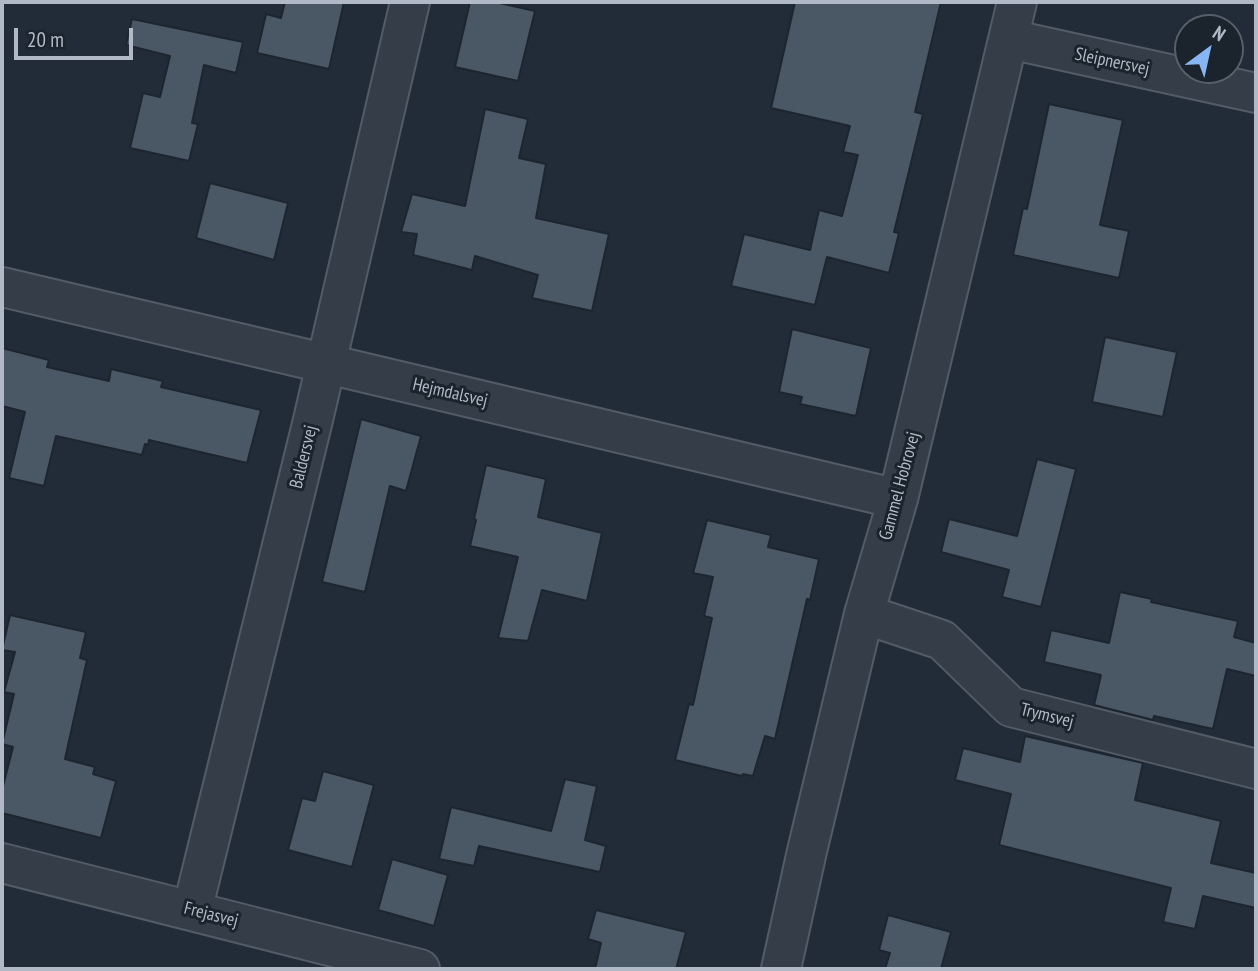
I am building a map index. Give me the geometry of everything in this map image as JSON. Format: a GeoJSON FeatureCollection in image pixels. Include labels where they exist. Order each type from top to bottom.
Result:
{"type":"FeatureCollection","features":[{"type":"Feature","properties":{"kind":"street","name":"Baldersvej"},"geometry":{"type":"LineString","coordinates":[[192,911],[326,363],[410,2]]}},
{"type":"Feature","properties":{"kind":"street","name":"Gammel Hobrovej"},"geometry":{"type":"LineString","coordinates":[[781,969],[864,614],[898,499],[1017,2]]}},
{"type":"Feature","properties":{"kind":"street","name":"Sleipnersvej"},"geometry":{"type":"LineString","coordinates":[[1009,39],[1256,93]]}},
{"type":"Feature","properties":{"kind":"street","name":"Hejmdalsvej"},"geometry":{"type":"LineString","coordinates":[[2,287],[898,499]]}},
{"type":"Feature","properties":{"kind":"street","name":"Trymsvej"},"geometry":{"type":"LineString","coordinates":[[864,614],[942,640],[1012,706],[1256,769]]}},
{"type":"Feature","properties":{"kind":"street","name":"Frejasvej"},"geometry":{"type":"LineString","coordinates":[[2,863],[420,969]]}},
{"type":"Feature","properties":{"kind":"building"},"geometry":{"type":"Polygon","coordinates":[[[285,2],[344,2],[329,69],[257,53],[266,14],[281,18],[285,2]]]}},
{"type":"Feature","properties":{"kind":"building"},"geometry":{"type":"Polygon","coordinates":[[[470,2],[495,2],[535,11],[518,81],[455,67],[470,2]]]}},
{"type":"Feature","properties":{"kind":"building"},"geometry":{"type":"Polygon","coordinates":[[[795,2],[941,2],[915,112],[923,114],[894,232],[899,233],[889,273],[827,257],[815,305],[731,286],[744,234],[810,250],[819,210],[842,216],[858,155],[843,152],[850,126],[771,108],[795,2]]]}},
{"type":"Feature","properties":{"kind":"building"},"geometry":{"type":"Polygon","coordinates":[[[132,19],[243,42],[236,73],[204,65],[192,123],[198,124],[189,161],[130,148],[143,93],[160,97],[170,56],[126,45],[132,19]]]}},
{"type":"Feature","properties":{"kind":"building"},"geometry":{"type":"Polygon","coordinates":[[[1049,104],[1123,120],[1100,225],[1129,231],[1119,278],[1013,255],[1023,208],[1027,209],[1049,104]]]}},
{"type":"Feature","properties":{"kind":"building"},"geometry":{"type":"Polygon","coordinates":[[[485,109],[528,119],[519,158],[546,164],[536,218],[609,234],[592,311],[532,298],[538,275],[475,256],[472,270],[413,255],[417,234],[401,232],[412,194],[465,206],[485,109]]]}},
{"type":"Feature","properties":{"kind":"building"},"geometry":{"type":"Polygon","coordinates":[[[210,183],[288,203],[274,260],[196,238],[210,183]]]}},
{"type":"Feature","properties":{"kind":"building"},"geometry":{"type":"Polygon","coordinates":[[[792,329],[871,348],[856,416],[800,404],[802,397],[779,392],[792,329]]]}},
{"type":"Feature","properties":{"kind":"building"},"geometry":{"type":"Polygon","coordinates":[[[1105,337],[1177,352],[1163,417],[1092,402],[1105,337]]]}},
{"type":"Feature","properties":{"kind":"building"},"geometry":{"type":"Polygon","coordinates":[[[2,348],[49,360],[47,367],[109,381],[111,369],[163,381],[161,387],[261,410],[247,463],[149,440],[142,455],[56,436],[44,486],[9,478],[25,412],[2,406],[2,348]]]}},
{"type":"Feature","properties":{"kind":"building"},"geometry":{"type":"Polygon","coordinates":[[[361,419],[421,436],[406,491],[390,486],[365,592],[322,582],[361,419]]]}},
{"type":"Feature","properties":{"kind":"building"},"geometry":{"type":"Polygon","coordinates":[[[1037,459],[1076,469],[1041,607],[1002,597],[1009,570],[941,552],[949,519],[1017,536],[1037,459]]]}},
{"type":"Feature","properties":{"kind":"building"},"geometry":{"type":"Polygon","coordinates":[[[486,465],[546,479],[538,517],[602,533],[587,601],[542,590],[528,641],[498,638],[518,557],[470,546],[486,465]]]}},
{"type":"Feature","properties":{"kind":"building"},"geometry":{"type":"Polygon","coordinates":[[[707,520],[771,535],[768,547],[819,559],[810,600],[807,599],[775,739],[765,736],[753,776],[742,776],[675,760],[689,704],[693,705],[712,618],[704,616],[713,577],[693,573],[707,520]]]}},
{"type":"Feature","properties":{"kind":"building"},"geometry":{"type":"Polygon","coordinates":[[[1120,592],[1152,599],[1151,602],[1238,621],[1234,637],[1256,643],[1256,676],[1227,669],[1213,729],[1154,716],[1153,720],[1094,705],[1101,675],[1044,662],[1051,630],[1109,643],[1120,592]]]}},
{"type":"Feature","properties":{"kind":"building"},"geometry":{"type":"Polygon","coordinates":[[[10,615],[86,632],[80,658],[87,660],[65,759],[95,767],[93,774],[116,781],[101,838],[2,813],[2,790],[13,747],[2,744],[14,694],[4,692],[15,652],[2,650],[10,615]]]}},
{"type":"Feature","properties":{"kind":"building"},"geometry":{"type":"Polygon","coordinates":[[[1025,736],[1143,763],[1135,800],[1221,821],[1211,863],[1256,873],[1256,908],[1203,896],[1195,929],[1163,922],[1171,888],[999,845],[1011,794],[955,780],[963,748],[1020,762],[1025,736]]]}},
{"type":"Feature","properties":{"kind":"building"},"geometry":{"type":"Polygon","coordinates":[[[323,771],[374,785],[352,867],[288,850],[302,798],[315,801],[323,771]]]}},
{"type":"Feature","properties":{"kind":"building"},"geometry":{"type":"Polygon","coordinates":[[[565,779],[597,786],[585,840],[606,846],[600,872],[479,846],[474,866],[439,859],[451,807],[551,831],[565,779]]]}},
{"type":"Feature","properties":{"kind":"building"},"geometry":{"type":"Polygon","coordinates":[[[392,859],[448,875],[434,926],[378,910],[392,859]]]}},
{"type":"Feature","properties":{"kind":"building"},"geometry":{"type":"Polygon","coordinates":[[[596,910],[686,932],[676,969],[595,969],[601,943],[588,939],[596,910]]]}},
{"type":"Feature","properties":{"kind":"building"},"geometry":{"type":"Polygon","coordinates":[[[888,915],[951,932],[941,969],[885,969],[890,953],[879,950],[888,915]]]}}]}
